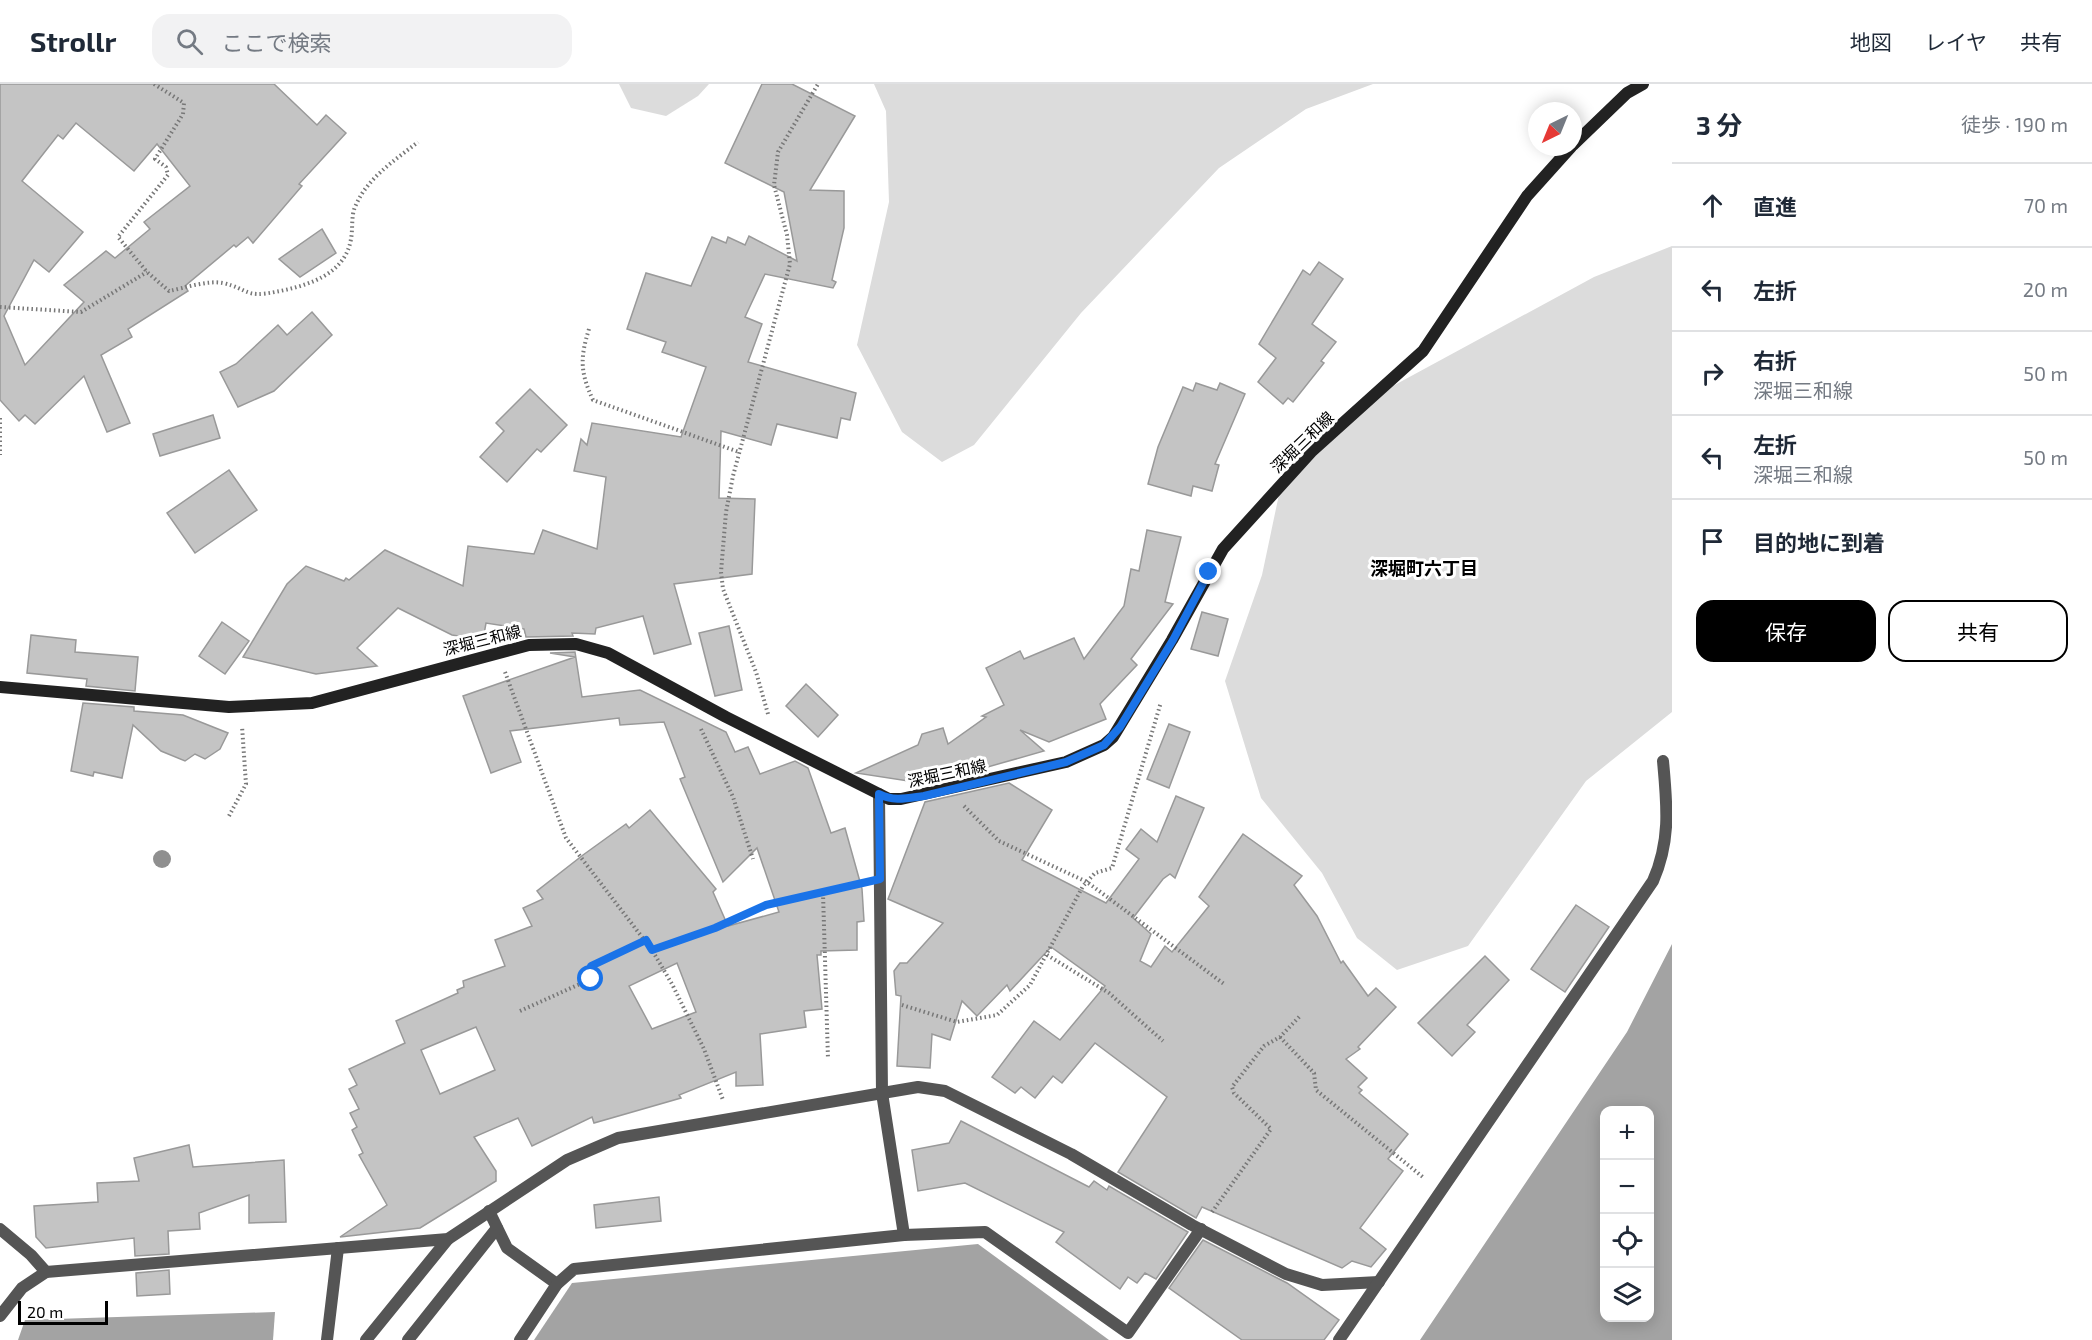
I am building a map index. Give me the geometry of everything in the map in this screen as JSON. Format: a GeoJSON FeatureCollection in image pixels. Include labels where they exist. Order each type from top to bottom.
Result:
{"type":"FeatureCollection","features":[{"type":"Feature","properties":{"kind":"main road","name":"深堀三和線"},"geometry":{"type":"LineString","coordinates":[[1582,136],[1627,93],[1643,84]]}},
{"type":"Feature","properties":{"kind":"main road","name":"深堀三和線"},"geometry":{"type":"LineString","coordinates":[[0,687],[241,707],[328,700],[498,652],[550,644],[591,648],[608,653],[686,696],[889,799],[901,800],[949,790],[1066,762],[1104,745],[1113,737],[1173,640],[1223,549],[1312,451],[1423,351],[1527,196],[1563,156]]}},
{"type":"Feature","properties":{"kind":"street"},"geometry":{"type":"LineString","coordinates":[[1340,1340],[1653,881],[1664,857],[1667,830],[1663,761]]}},
{"type":"Feature","properties":{"kind":"street"},"geometry":{"type":"LineString","coordinates":[[879,794],[882,1093],[904,1235]]}},
{"type":"Feature","properties":{"kind":"street"},"geometry":{"type":"LineString","coordinates":[[366,1340],[448,1239],[567,1160],[618,1138],[918,1087],[945,1091],[1071,1155],[1255,1259],[1304,1280],[1322,1285],[1379,1282]]}},
{"type":"Feature","properties":{"kind":"street"},"geometry":{"type":"LineString","coordinates":[[489,1211],[507,1248],[557,1284]]}},
{"type":"Feature","properties":{"kind":"street"},"geometry":{"type":"LineString","coordinates":[[408,1340],[497,1228]]}},
{"type":"Feature","properties":{"kind":"street"},"geometry":{"type":"LineString","coordinates":[[0,1229],[46,1272]]}},
{"type":"Feature","properties":{"kind":"street"},"geometry":{"type":"LineString","coordinates":[[520,1340],[557,1284],[574,1269],[904,1235],[985,1232],[1128,1334],[1201,1229]]}},
{"type":"Feature","properties":{"kind":"street"},"geometry":{"type":"LineString","coordinates":[[0,1316],[22,1288],[46,1272],[448,1239]]}},
{"type":"Feature","properties":{"kind":"street"},"geometry":{"type":"LineString","coordinates":[[327,1340],[338,1248]]}},
{"type":"Feature","properties":{"kind":"path"},"geometry":{"type":"LineString","coordinates":[[154,84],[184,103],[183,114],[155,159],[166,167],[168,175],[118,237],[147,272],[169,291],[222,283],[254,296],[319,279],[336,269],[346,258],[351,240],[354,209],[365,189],[383,169],[418,142]]}},
{"type":"Feature","properties":{"kind":"path"},"geometry":{"type":"LineString","coordinates":[[769,739],[770,721],[756,672],[723,589],[721,572],[726,512],[739,452],[790,264],[787,235],[774,185],[778,152],[818,84]]}},
{"type":"Feature","properties":{"kind":"path"},"geometry":{"type":"LineString","coordinates":[[0,307],[81,312],[147,272]]}},
{"type":"Feature","properties":{"kind":"path"},"geometry":{"type":"LineString","coordinates":[[589,329],[580,355],[585,382],[592,400],[739,452]]}},
{"type":"Feature","properties":{"kind":"path"},"geometry":{"type":"LineString","coordinates":[[0,418],[0,455]]}},
{"type":"Feature","properties":{"kind":"path"},"geometry":{"type":"LineString","coordinates":[[498,652],[566,838],[646,940],[672,984],[704,1049],[730,1118]]}},
{"type":"Feature","properties":{"kind":"path"},"geometry":{"type":"LineString","coordinates":[[686,696],[733,797],[753,859]]}},
{"type":"Feature","properties":{"kind":"path"},"geometry":{"type":"LineString","coordinates":[[881,999],[957,1022],[997,1015],[1030,985],[1087,882],[1095,873],[1112,868],[1162,698]]}},
{"type":"Feature","properties":{"kind":"path"},"geometry":{"type":"LineString","coordinates":[[229,816],[246,784],[241,707]]}},
{"type":"Feature","properties":{"kind":"path"},"geometry":{"type":"LineString","coordinates":[[949,790],[999,841],[1087,882],[1224,984]]}},
{"type":"Feature","properties":{"kind":"path"},"geometry":{"type":"LineString","coordinates":[[652,950],[715,928],[766,905],[880,879]]}},
{"type":"Feature","properties":{"kind":"path"},"geometry":{"type":"LineString","coordinates":[[823,893],[828,1059]]}},
{"type":"Feature","properties":{"kind":"path"},"geometry":{"type":"LineString","coordinates":[[520,1011],[591,979],[591,966],[646,940]]}},
{"type":"Feature","properties":{"kind":"path"},"geometry":{"type":"LineString","coordinates":[[1047,955],[1109,993],[1163,1041]]}},
{"type":"Feature","properties":{"kind":"path"},"geometry":{"type":"LineString","coordinates":[[1201,1229],[1270,1129],[1234,1093],[1232,1087],[1264,1046],[1280,1037],[1301,1015]]}},
{"type":"Feature","properties":{"kind":"path"},"geometry":{"type":"LineString","coordinates":[[1280,1037],[1314,1073],[1316,1090],[1441,1192]]}},
{"type":"Feature","properties":{"kind":"shaded area"},"geometry":{"type":"Polygon","coordinates":[[[619,84],[709,84],[698,96],[666,116],[631,108],[619,84]]]}},
{"type":"Feature","properties":{"kind":"shaded area"},"geometry":{"type":"Polygon","coordinates":[[[874,84],[1373,84],[1306,109],[1219,168],[1081,313],[974,445],[942,462],[902,432],[857,345],[889,202],[886,111],[874,84]]]}},
{"type":"Feature","properties":{"kind":"shaded area"},"geometry":{"type":"Polygon","coordinates":[[[1672,246],[1672,712],[1586,781],[1468,946],[1397,970],[1357,938],[1322,873],[1261,798],[1225,681],[1262,575],[1281,485],[1367,400],[1594,277],[1672,246]]]}},
{"type":"Feature","properties":{"kind":"shaded area"},"geometry":{"type":"Polygon","coordinates":[[[1672,944],[1672,1340],[1420,1340],[1627,1032],[1672,944]]]}},
{"type":"Feature","properties":{"kind":"shaded area"},"geometry":{"type":"Polygon","coordinates":[[[978,1244],[1109,1340],[534,1340],[572,1283],[978,1244]]]}},
{"type":"Feature","properties":{"kind":"shaded area"},"geometry":{"type":"Polygon","coordinates":[[[275,1312],[273,1340],[18,1340],[25,1320],[275,1312]]]}},
{"type":"Feature","properties":{"kind":"building"},"geometry":{"type":"Polygon","coordinates":[[[0,84],[274,84],[317,125],[326,115],[346,133],[299,184],[302,186],[253,243],[248,237],[236,247],[234,245],[185,286],[188,291],[128,329],[132,337],[101,355],[130,423],[107,432],[84,376],[35,424],[25,415],[19,421],[0,400],[0,84]],[[76,123],[63,139],[58,135],[22,181],[83,232],[49,272],[34,260],[4,316],[25,365],[84,302],[64,285],[106,251],[115,258],[150,229],[144,222],[190,186],[157,144],[134,171],[76,123]]]}},
{"type":"Feature","properties":{"kind":"building"},"geometry":{"type":"Polygon","coordinates":[[[762,84],[792,84],[855,116],[810,190],[844,191],[844,228],[832,280],[836,282],[833,288],[765,274],[745,317],[762,324],[748,362],[856,393],[850,420],[841,418],[837,438],[777,424],[771,445],[721,431],[719,498],[755,499],[752,574],[674,584],[691,644],[654,654],[643,616],[596,628],[595,634],[572,633],[573,636],[526,637],[524,629],[486,623],[483,640],[452,635],[398,608],[357,648],[377,666],[316,674],[243,657],[287,584],[306,566],[344,581],[346,578],[349,580],[385,550],[463,586],[468,546],[534,554],[543,530],[597,549],[606,477],[574,471],[581,439],[587,445],[592,423],[681,437],[706,367],[662,352],[666,342],[627,329],[646,273],[691,286],[712,237],[726,243],[728,237],[745,245],[749,236],[797,261],[784,192],[725,163],[762,84]]]}},
{"type":"Feature","properties":{"kind":"building"},"geometry":{"type":"Polygon","coordinates":[[[322,229],[336,253],[300,277],[279,259],[322,229]]]}},
{"type":"Feature","properties":{"kind":"building"},"geometry":{"type":"Polygon","coordinates":[[[1319,262],[1343,279],[1312,324],[1336,342],[1321,361],[1324,363],[1293,402],[1288,398],[1283,404],[1258,382],[1276,358],[1259,344],[1303,270],[1310,275],[1319,262]]]}},
{"type":"Feature","properties":{"kind":"building"},"geometry":{"type":"Polygon","coordinates":[[[312,312],[332,335],[274,391],[238,407],[220,372],[236,364],[278,325],[287,335],[312,312]]]}},
{"type":"Feature","properties":{"kind":"building"},"geometry":{"type":"Polygon","coordinates":[[[1196,383],[1217,390],[1220,383],[1245,394],[1215,464],[1219,465],[1212,491],[1193,486],[1191,496],[1148,484],[1158,447],[1183,387],[1193,391],[1196,383]]]}},
{"type":"Feature","properties":{"kind":"building"},"geometry":{"type":"Polygon","coordinates":[[[530,389],[567,425],[541,452],[537,449],[507,482],[480,457],[504,431],[496,423],[530,389]]]}},
{"type":"Feature","properties":{"kind":"building"},"geometry":{"type":"Polygon","coordinates":[[[213,415],[220,438],[160,456],[153,434],[213,415]]]}},
{"type":"Feature","properties":{"kind":"building"},"geometry":{"type":"Polygon","coordinates":[[[229,470],[257,510],[195,553],[167,513],[229,470]]]}},
{"type":"Feature","properties":{"kind":"building"},"geometry":{"type":"Polygon","coordinates":[[[1147,530],[1181,537],[1165,602],[1173,604],[1131,659],[1137,665],[1100,704],[1106,719],[1049,742],[1020,730],[1044,751],[984,768],[988,771],[928,784],[856,773],[918,745],[922,734],[943,728],[948,744],[986,717],[982,716],[1004,705],[986,668],[1020,651],[1024,659],[1074,638],[1084,659],[1124,606],[1131,569],[1139,571],[1147,530]]]}},
{"type":"Feature","properties":{"kind":"building"},"geometry":{"type":"Polygon","coordinates":[[[1202,612],[1228,619],[1218,656],[1191,649],[1202,612]]]}},
{"type":"Feature","properties":{"kind":"building"},"geometry":{"type":"Polygon","coordinates":[[[222,622],[249,641],[225,674],[199,656],[222,622]]]}},
{"type":"Feature","properties":{"kind":"building"},"geometry":{"type":"Polygon","coordinates":[[[729,626],[742,690],[715,696],[699,633],[729,626]]]}},
{"type":"Feature","properties":{"kind":"building"},"geometry":{"type":"Polygon","coordinates":[[[31,635],[76,640],[75,652],[138,657],[135,691],[86,686],[87,679],[27,673],[31,635]]]}},
{"type":"Feature","properties":{"kind":"building"},"geometry":{"type":"Polygon","coordinates":[[[575,652],[582,697],[640,690],[726,732],[735,752],[748,747],[760,774],[795,761],[808,768],[831,833],[845,828],[862,889],[864,921],[857,922],[857,950],[821,951],[821,955],[817,955],[822,1009],[804,1011],[806,1027],[760,1034],[763,1085],[736,1086],[736,1072],[679,1095],[681,1098],[594,1123],[592,1117],[532,1146],[518,1118],[474,1137],[496,1171],[496,1181],[420,1228],[340,1237],[387,1205],[359,1155],[363,1153],[352,1130],[357,1127],[350,1113],[359,1109],[349,1089],[357,1085],[349,1069],[405,1043],[396,1021],[458,993],[457,990],[464,987],[463,981],[505,966],[495,940],[532,926],[523,908],[543,899],[537,891],[583,855],[626,824],[629,828],[650,810],[716,889],[713,892],[728,926],[779,912],[757,848],[723,882],[680,779],[685,777],[664,722],[620,725],[619,718],[510,731],[521,762],[491,773],[463,696],[575,657],[550,653],[575,652]],[[677,963],[629,986],[652,1029],[696,1012],[677,963]],[[476,1027],[421,1050],[440,1094],[495,1070],[476,1027]]]}},
{"type":"Feature","properties":{"kind":"building"},"geometry":{"type":"Polygon","coordinates":[[[806,684],[838,715],[818,737],[786,706],[806,684]]]}},
{"type":"Feature","properties":{"kind":"building"},"geometry":{"type":"Polygon","coordinates":[[[83,703],[134,707],[134,711],[183,715],[228,733],[220,749],[205,759],[195,754],[185,761],[161,751],[133,725],[122,778],[94,772],[93,776],[71,771],[83,703]]]}},
{"type":"Feature","properties":{"kind":"building"},"geometry":{"type":"Polygon","coordinates":[[[1169,724],[1190,732],[1169,788],[1147,779],[1169,724]]]}},
{"type":"Feature","properties":{"kind":"building"},"geometry":{"type":"Polygon","coordinates":[[[1009,783],[1052,810],[1022,860],[1106,903],[1139,859],[1126,849],[1141,829],[1157,842],[1176,796],[1204,808],[1175,878],[1170,874],[1163,879],[1133,918],[1151,934],[1140,961],[1151,967],[1165,946],[1172,952],[1209,906],[1199,897],[1243,834],[1302,876],[1294,885],[1317,916],[1341,963],[1343,961],[1368,996],[1376,988],[1396,1007],[1358,1047],[1360,1049],[1346,1059],[1367,1078],[1358,1087],[1362,1090],[1359,1093],[1408,1134],[1388,1159],[1403,1171],[1360,1228],[1386,1249],[1371,1267],[1352,1261],[1342,1268],[1202,1207],[1196,1218],[1118,1172],[1167,1097],[1095,1043],[1062,1083],[1053,1076],[1035,1098],[1021,1087],[1015,1093],[992,1077],[1034,1021],[1060,1040],[1105,986],[1051,947],[1010,991],[1007,985],[977,1016],[962,1001],[950,1040],[932,1034],[930,1068],[897,1066],[901,996],[896,995],[894,971],[900,963],[907,963],[943,923],[888,899],[925,802],[1009,783]]]}},
{"type":"Feature","properties":{"kind":"building"},"geometry":{"type":"Polygon","coordinates":[[[1576,905],[1609,927],[1565,992],[1531,969],[1576,905]]]}},
{"type":"Feature","properties":{"kind":"building"},"geometry":{"type":"Polygon","coordinates":[[[1485,956],[1509,980],[1467,1025],[1475,1032],[1452,1056],[1418,1023],[1485,956]]]}},
{"type":"Feature","properties":{"kind":"building"},"geometry":{"type":"Polygon","coordinates":[[[961,1121],[1089,1187],[1094,1181],[1107,1190],[1109,1186],[1188,1232],[1156,1279],[1145,1273],[1137,1283],[1128,1277],[1120,1289],[1056,1242],[1064,1232],[965,1183],[918,1191],[912,1150],[949,1143],[961,1121]]]}},
{"type":"Feature","properties":{"kind":"building"},"geometry":{"type":"Polygon","coordinates":[[[189,1145],[193,1167],[284,1160],[286,1222],[249,1223],[249,1195],[199,1213],[200,1229],[168,1231],[169,1254],[135,1256],[134,1238],[46,1248],[36,1237],[34,1206],[98,1202],[97,1183],[139,1181],[134,1158],[189,1145]]]}},
{"type":"Feature","properties":{"kind":"building"},"geometry":{"type":"Polygon","coordinates":[[[659,1197],[661,1221],[596,1228],[594,1205],[659,1197]]]}},
{"type":"Feature","properties":{"kind":"building"},"geometry":{"type":"Polygon","coordinates":[[[1203,1240],[1287,1283],[1339,1320],[1324,1340],[1242,1340],[1169,1288],[1203,1240]]]}},
{"type":"Feature","properties":{"kind":"building"},"geometry":{"type":"Polygon","coordinates":[[[169,1270],[170,1294],[137,1296],[136,1273],[169,1270]]]}},
{"type":"Feature","properties":{"kind":"district","name":"深堀町六丁目"},"geometry":{"type":"Point","coordinates":[1424,569]}},
{"type":"Feature","properties":{"kind":"route"},"geometry":{"type":"LineString","coordinates":[[591,979],[591,966],[605,957],[646,940],[652,950],[715,928],[766,905],[880,879],[879,794],[889,799],[901,800],[924,796],[1066,762],[1104,745],[1120,727],[1173,640],[1209,572]]}}]}
